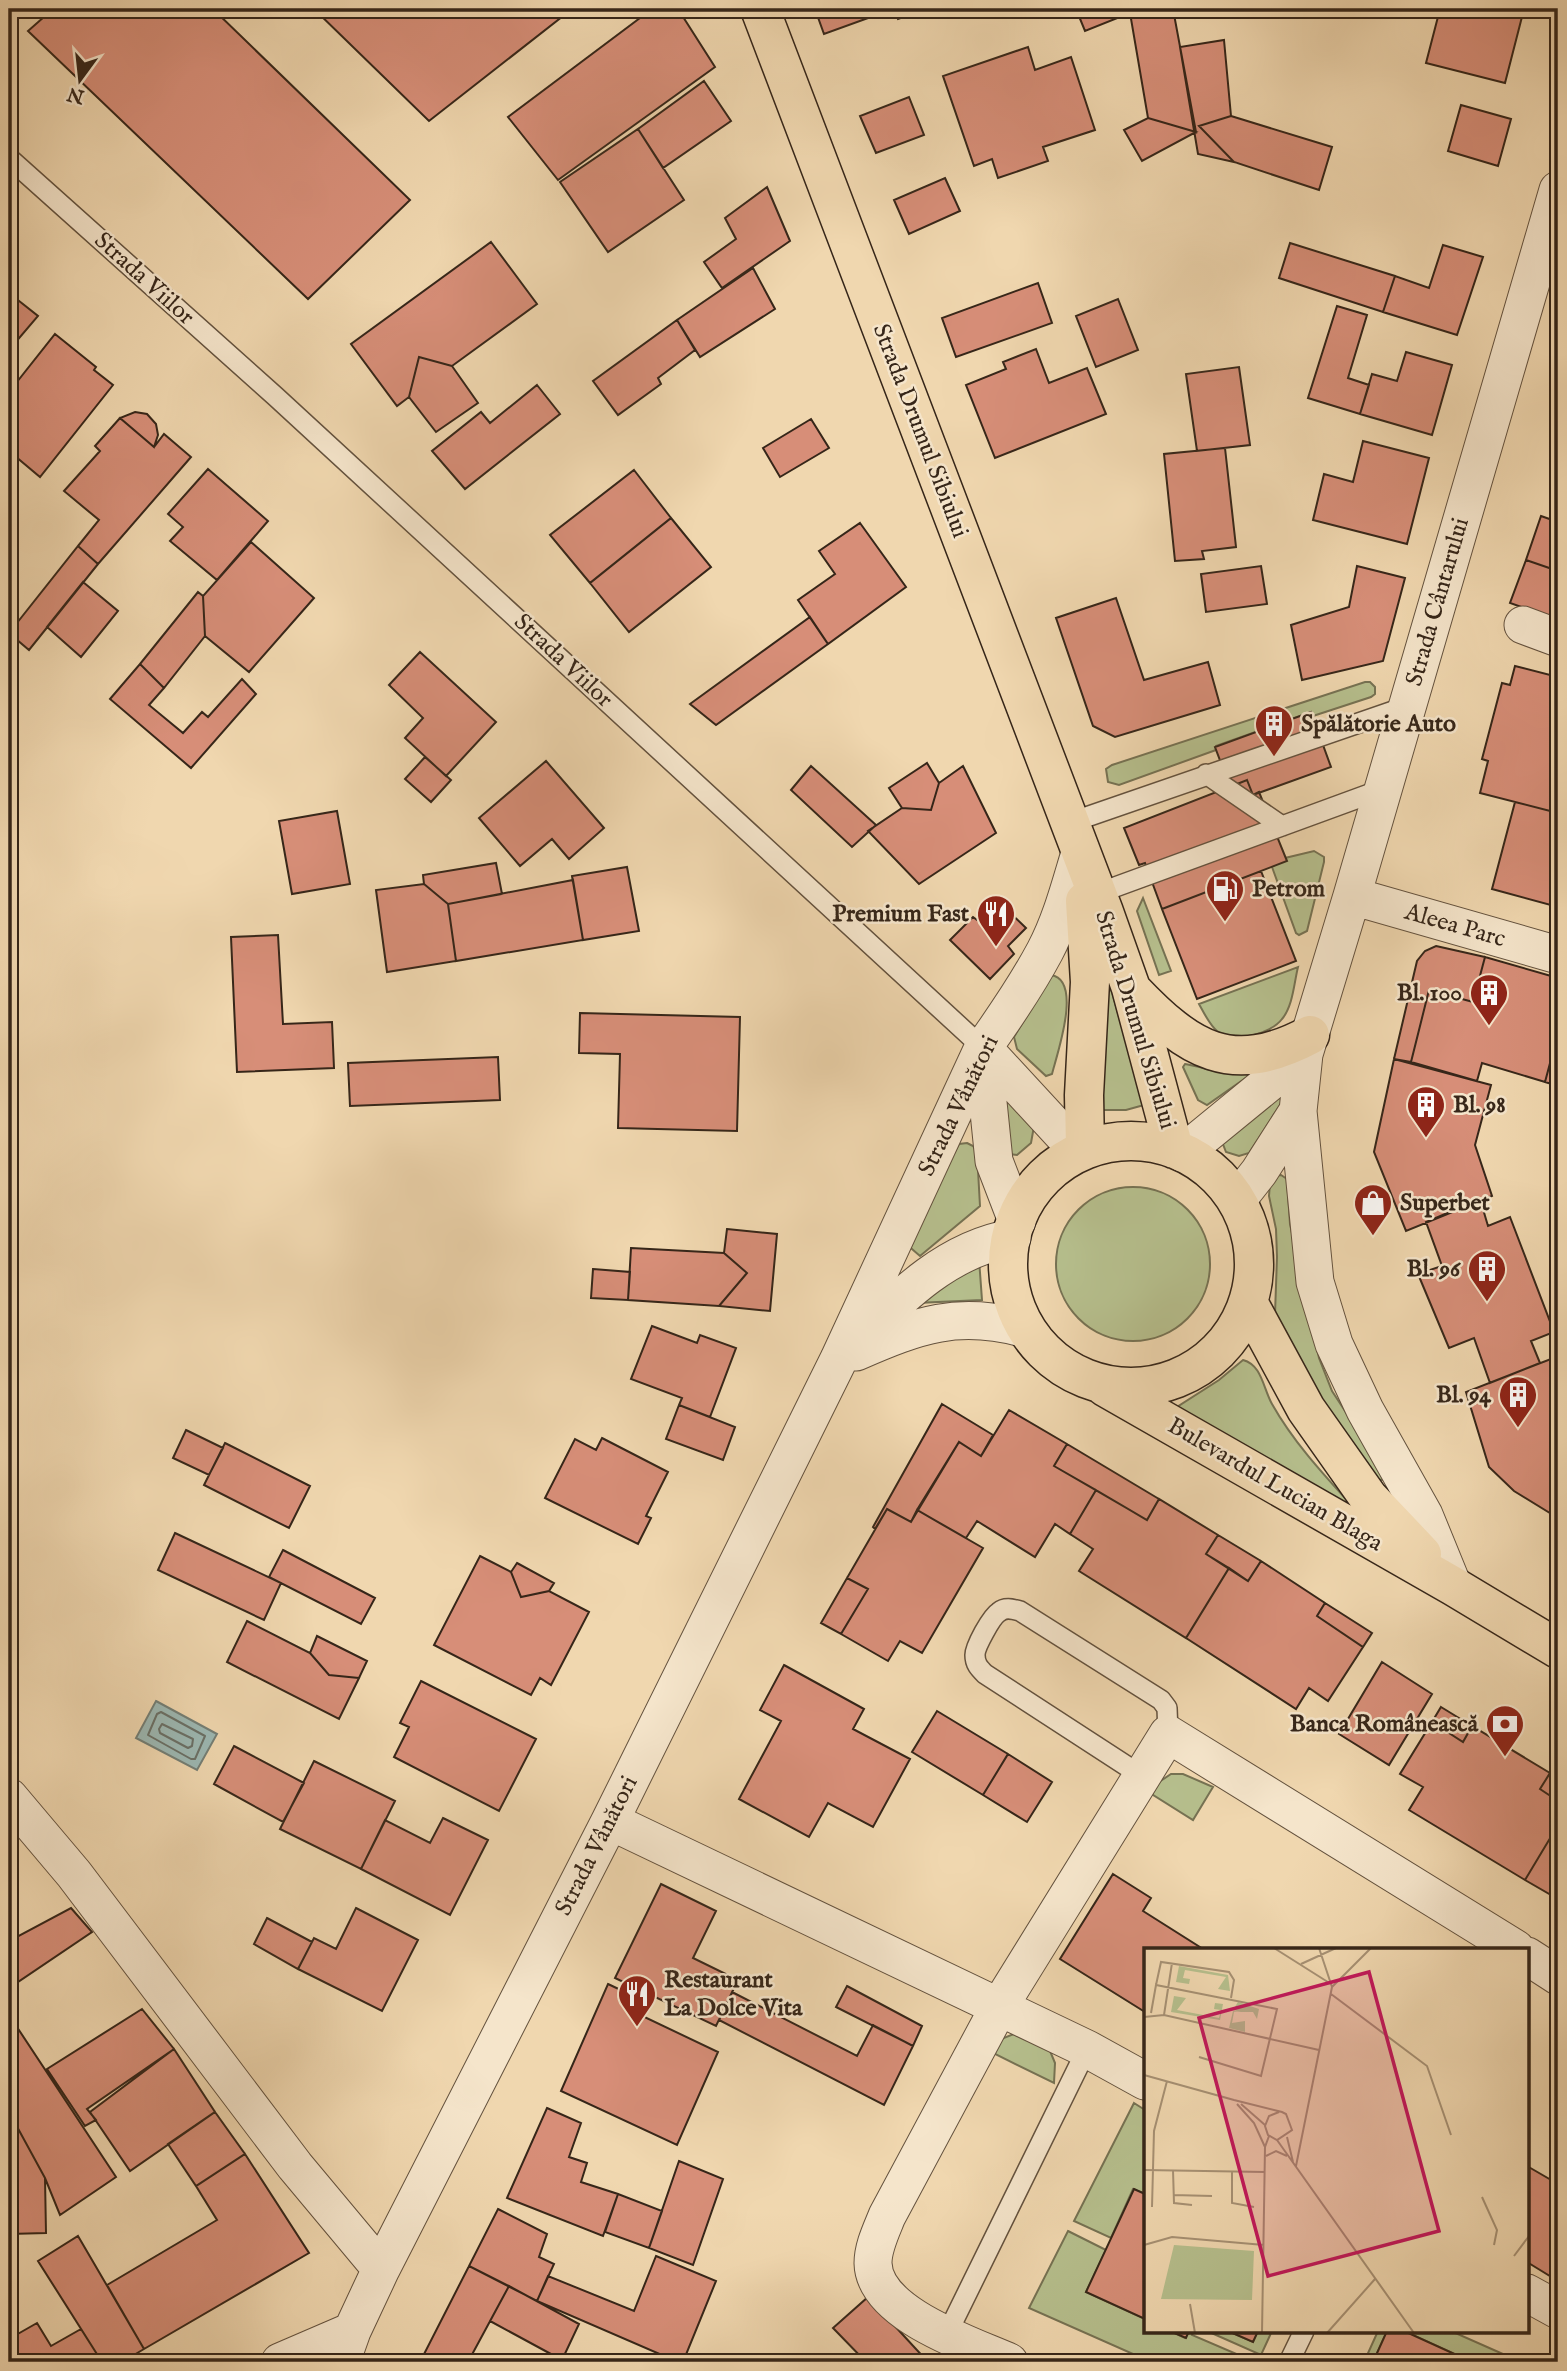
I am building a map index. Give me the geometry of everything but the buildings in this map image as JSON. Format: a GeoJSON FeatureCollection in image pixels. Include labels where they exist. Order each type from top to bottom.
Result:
{"type":"FeatureCollection","features":[{"type":"Feature","properties":{"kind":"main road","name":"Strada Drumul Sibiului"},"geometry":{"type":"LineString","coordinates":[[760,9],[1131,988],[1179,1151]]}},
{"type":"Feature","properties":{"kind":"main road","name":"Strada Drumul Sibiului"},"geometry":{"type":"LineString","coordinates":[[1074,838],[1089,954],[1082,1150]]}},
{"type":"Feature","properties":{"kind":"main road"},"geometry":{"type":"LineString","coordinates":[[1131,988],[1175,1031],[1194,1044],[1215,1052],[1238,1056],[1261,1055],[1307,1045]]}},
{"type":"Feature","properties":{"kind":"main road"},"geometry":{"type":"LineString","coordinates":[[1133,1142],[1179,1151],[1220,1179],[1237,1200],[1251,1235],[1254,1267],[1248,1302],[1237,1328],[1217,1353],[1191,1372],[1161,1385],[1129,1388],[1098,1383],[1068,1370],[1043,1350],[1026,1329],[1012,1295],[1008,1263],[1015,1229],[1025,1202],[1040,1181],[1060,1162],[1082,1150],[1103,1144],[1133,1142]]}},
{"type":"Feature","properties":{"kind":"main road","name":"Bulevardul Lucian Blaga"},"geometry":{"type":"LineString","coordinates":[[1248,1302],[1306,1409],[1368,1497],[1453,1586]]}},
{"type":"Feature","properties":{"kind":"main road","name":"Bulevardul Lucian Blaga"},"geometry":{"type":"LineString","coordinates":[[1098,1383],[1558,1649]]}},
{"type":"Feature","properties":{"kind":"street","name":"Strada Cântarului"},"geometry":{"type":"LineString","coordinates":[[1237,1200],[1298,1111],[1307,1045],[1408,706],[1546,279],[1558,190]]}},
{"type":"Feature","properties":{"kind":"street"},"geometry":{"type":"LineString","coordinates":[[1523,625],[1558,638]]}},
{"type":"Feature","properties":{"kind":"street","name":"Strada Vânători"},"geometry":{"type":"LineString","coordinates":[[350,2352],[381,2269],[610,1821],[839,1359],[983,1048],[1046,950],[1064,906],[1074,838]]}},
{"type":"Feature","properties":{"kind":"street","name":"Aleea Parc"},"geometry":{"type":"LineString","coordinates":[[1352,897],[1558,955]]}},
{"type":"Feature","properties":{"kind":"street"},"geometry":{"type":"LineString","coordinates":[[1179,1151],[1307,1045]]}},
{"type":"Feature","properties":{"kind":"street"},"geometry":{"type":"LineString","coordinates":[[983,1048],[1082,1150]]}},
{"type":"Feature","properties":{"kind":"street"},"geometry":{"type":"LineString","coordinates":[[983,1048],[994,1161],[1015,1229]]}},
{"type":"Feature","properties":{"kind":"street"},"geometry":{"type":"LineString","coordinates":[[1298,1111],[1315,1282],[1334,1344],[1365,1410],[1424,1514],[1453,1586]]}},
{"type":"Feature","properties":{"kind":"street","name":"Strada Vânători"},"geometry":{"type":"LineString","coordinates":[[839,1359],[908,1290],[951,1260],[1015,1229]]}},
{"type":"Feature","properties":{"kind":"street"},"geometry":{"type":"LineString","coordinates":[[839,1359],[900,1334],[937,1323],[981,1320],[1026,1329]]}},
{"type":"Feature","properties":{"kind":"street"},"geometry":{"type":"LineString","coordinates":[[1009,2362],[912,2316],[880,2287],[873,2267],[874,2250],[887,2216],[999,2007],[1168,1734],[1514,1948]]}},
{"type":"Feature","properties":{"kind":"street"},"geometry":{"type":"LineString","coordinates":[[9,1797],[74,1874],[295,2166],[381,2269]]}},
{"type":"Feature","properties":{"kind":"street"},"geometry":{"type":"LineString","coordinates":[[610,1821],[1087,2049],[1144,2080]]}},
{"type":"Feature","properties":{"kind":"street"},"geometry":{"type":"LineString","coordinates":[[1528,1957],[1558,1976]]}},
{"type":"Feature","properties":{"kind":"street"},"geometry":{"type":"LineString","coordinates":[[1528,2294],[1558,2310]]}},
{"type":"Feature","properties":{"kind":"street"},"geometry":{"type":"LineString","coordinates":[[280,2362],[350,2352]]}},
{"type":"Feature","properties":{"kind":"lane","name":"Strada Viilor"},"geometry":{"type":"LineString","coordinates":[[9,158],[275,396],[983,1048]]}},
{"type":"Feature","properties":{"kind":"lane"},"geometry":{"type":"LineString","coordinates":[[1074,838],[1206,774],[1408,706]]}},
{"type":"Feature","properties":{"kind":"lane"},"geometry":{"type":"LineString","coordinates":[[1206,774],[1282,826]]}},
{"type":"Feature","properties":{"kind":"lane"},"geometry":{"type":"LineString","coordinates":[[1096,894],[1384,789]]}},
{"type":"Feature","properties":{"kind":"lane"},"geometry":{"type":"LineString","coordinates":[[1142,1776],[985,1674],[976,1665],[975,1653],[992,1619],[999,1611],[1007,1608],[1020,1611],[1161,1700],[1167,1708],[1168,1734]]}},
{"type":"Feature","properties":{"kind":"lane"},"geometry":{"type":"LineString","coordinates":[[947,2334],[1087,2049]]}},
{"type":"Feature","properties":{"kind":"lane"},"geometry":{"type":"LineString","coordinates":[[1289,2362],[1304,2332]]}},
{"type":"Feature","properties":{"kind":"green space"},"geometry":{"type":"Polygon","coordinates":[[[1370,682],[1375,687],[1375,694],[1371,697],[1313,716],[1311,712],[1119,785],[1108,782],[1106,769],[1112,765],[1370,682]]]}},
{"type":"Feature","properties":{"kind":"green space"},"geometry":{"type":"Polygon","coordinates":[[[1314,851],[1324,857],[1324,862],[1307,931],[1299,935],[1272,867],[1285,858],[1314,851]]]}},
{"type":"Feature","properties":{"kind":"green space"},"geometry":{"type":"Polygon","coordinates":[[[1143,898],[1171,971],[1159,975],[1137,911],[1143,898]]]}},
{"type":"Feature","properties":{"kind":"green space"},"geometry":{"type":"Polygon","coordinates":[[[1298,967],[1286,1014],[1277,1024],[1261,1033],[1242,1037],[1224,1035],[1212,1025],[1199,1004],[1298,967]]]}},
{"type":"Feature","properties":{"kind":"green space"},"geometry":{"type":"Polygon","coordinates":[[[1106,971],[1144,1105],[1126,1110],[1103,1110],[1091,1088],[1106,971]]]}},
{"type":"Feature","properties":{"kind":"green space"},"geometry":{"type":"Polygon","coordinates":[[[1051,975],[1060,980],[1067,1003],[1052,1074],[1046,1076],[1017,1049],[1014,1037],[1051,975]]]}},
{"type":"Feature","properties":{"kind":"green space"},"geometry":{"type":"Polygon","coordinates":[[[1185,1064],[1222,1072],[1246,1071],[1248,1074],[1207,1105],[1198,1100],[1183,1067],[1185,1064]]]}},
{"type":"Feature","properties":{"kind":"green space"},"geometry":{"type":"Polygon","coordinates":[[[997,1076],[1036,1115],[1031,1143],[1017,1155],[1009,1154],[997,1076]]]}},
{"type":"Feature","properties":{"kind":"green space"},"geometry":{"type":"Polygon","coordinates":[[[1282,1090],[1284,1099],[1249,1153],[1239,1156],[1226,1152],[1221,1139],[1282,1090]]]}},
{"type":"Feature","properties":{"kind":"green space"},"geometry":{"type":"Polygon","coordinates":[[[967,1143],[977,1152],[980,1206],[920,1256],[905,1243],[959,1144],[967,1143]]]}},
{"type":"Feature","properties":{"kind":"green space"},"geometry":{"type":"Polygon","coordinates":[[[1281,1175],[1287,1179],[1290,1224],[1319,1358],[1332,1391],[1385,1472],[1382,1480],[1376,1479],[1351,1453],[1275,1314],[1276,1229],[1269,1196],[1270,1183],[1274,1176],[1281,1175]]]}},
{"type":"Feature","properties":{"kind":"green space"},"geometry":{"type":"Polygon","coordinates":[[[1133,1187],[1162,1193],[1187,1210],[1204,1235],[1210,1264],[1204,1293],[1187,1318],[1162,1335],[1133,1341],[1104,1335],[1079,1318],[1062,1293],[1056,1264],[1062,1235],[1079,1210],[1104,1193],[1133,1187]]]}},
{"type":"Feature","properties":{"kind":"green space"},"geometry":{"type":"Polygon","coordinates":[[[979,1259],[982,1300],[915,1303],[979,1259]]]}},
{"type":"Feature","properties":{"kind":"green space"},"geometry":{"type":"Polygon","coordinates":[[[1243,1360],[1258,1372],[1272,1404],[1300,1445],[1354,1508],[1177,1407],[1219,1380],[1243,1360]]]}},
{"type":"Feature","properties":{"kind":"green space"},"geometry":{"type":"Polygon","coordinates":[[[1171,1774],[1183,1774],[1213,1787],[1193,1820],[1150,1793],[1159,1782],[1171,1774]]]}},
{"type":"Feature","properties":{"kind":"green space"},"geometry":{"type":"Polygon","coordinates":[[[1019,2032],[1048,2046],[1055,2063],[1054,2083],[991,2052],[1001,2039],[1019,2032]]]}},
{"type":"Feature","properties":{"kind":"green space"},"geometry":{"type":"Polygon","coordinates":[[[1134,2103],[1144,2109],[1144,2194],[1133,2189],[1111,2238],[1074,2221],[1134,2103]]]}},
{"type":"Feature","properties":{"kind":"green space"},"geometry":{"type":"Polygon","coordinates":[[[1068,2231],[1106,2250],[1086,2292],[1144,2319],[1144,2332],[1172,2332],[1185,2338],[1188,2332],[1193,2332],[1192,2335],[1255,2362],[1151,2362],[1029,2308],[1068,2231]]]}},
{"type":"Feature","properties":{"kind":"green space"},"geometry":{"type":"Polygon","coordinates":[[[1209,2332],[1230,2332],[1253,2342],[1258,2332],[1272,2332],[1261,2355],[1209,2332]]]}},
{"type":"Feature","properties":{"kind":"green space"},"geometry":{"type":"Polygon","coordinates":[[[1378,2332],[1387,2332],[1373,2362],[1364,2362],[1378,2332]]]}},
{"type":"Feature","properties":{"kind":"green space"},"geometry":{"type":"Polygon","coordinates":[[[1406,2332],[1453,2332],[1521,2362],[1472,2362],[1406,2332]]]}},
{"type":"Feature","properties":{"kind":"water"},"geometry":{"type":"Polygon","coordinates":[[[156,1701],[217,1734],[197,1770],[136,1738],[156,1701]]]}},
{"type":"Feature","properties":{"kind":"place","name":"Spălătorie Auto"},"geometry":{"type":"Point","coordinates":[1274,758]}},
{"type":"Feature","properties":{"kind":"place","name":"Petrom"},"geometry":{"type":"Point","coordinates":[1225,923]}},
{"type":"Feature","properties":{"kind":"place","name":"Premium Fast"},"geometry":{"type":"Point","coordinates":[996,948]}},
{"type":"Feature","properties":{"kind":"place","name":"Bl. 100"},"geometry":{"type":"Point","coordinates":[1489,1027]}},
{"type":"Feature","properties":{"kind":"place","name":"Bl. 98"},"geometry":{"type":"Point","coordinates":[1426,1139]}},
{"type":"Feature","properties":{"kind":"place","name":"Superbet"},"geometry":{"type":"Point","coordinates":[1373,1237]}},
{"type":"Feature","properties":{"kind":"place","name":"Bl. 96"},"geometry":{"type":"Point","coordinates":[1487,1303]}},
{"type":"Feature","properties":{"kind":"place","name":"Bl. 94"},"geometry":{"type":"Point","coordinates":[1518,1429]}},
{"type":"Feature","properties":{"kind":"place","name":"Banca Românească"},"geometry":{"type":"Point","coordinates":[1505,1758]}},
{"type":"Feature","properties":{"kind":"place","name":"Restaurant La Dolce Vita"},"geometry":{"type":"Point","coordinates":[637,2028]}}]}
